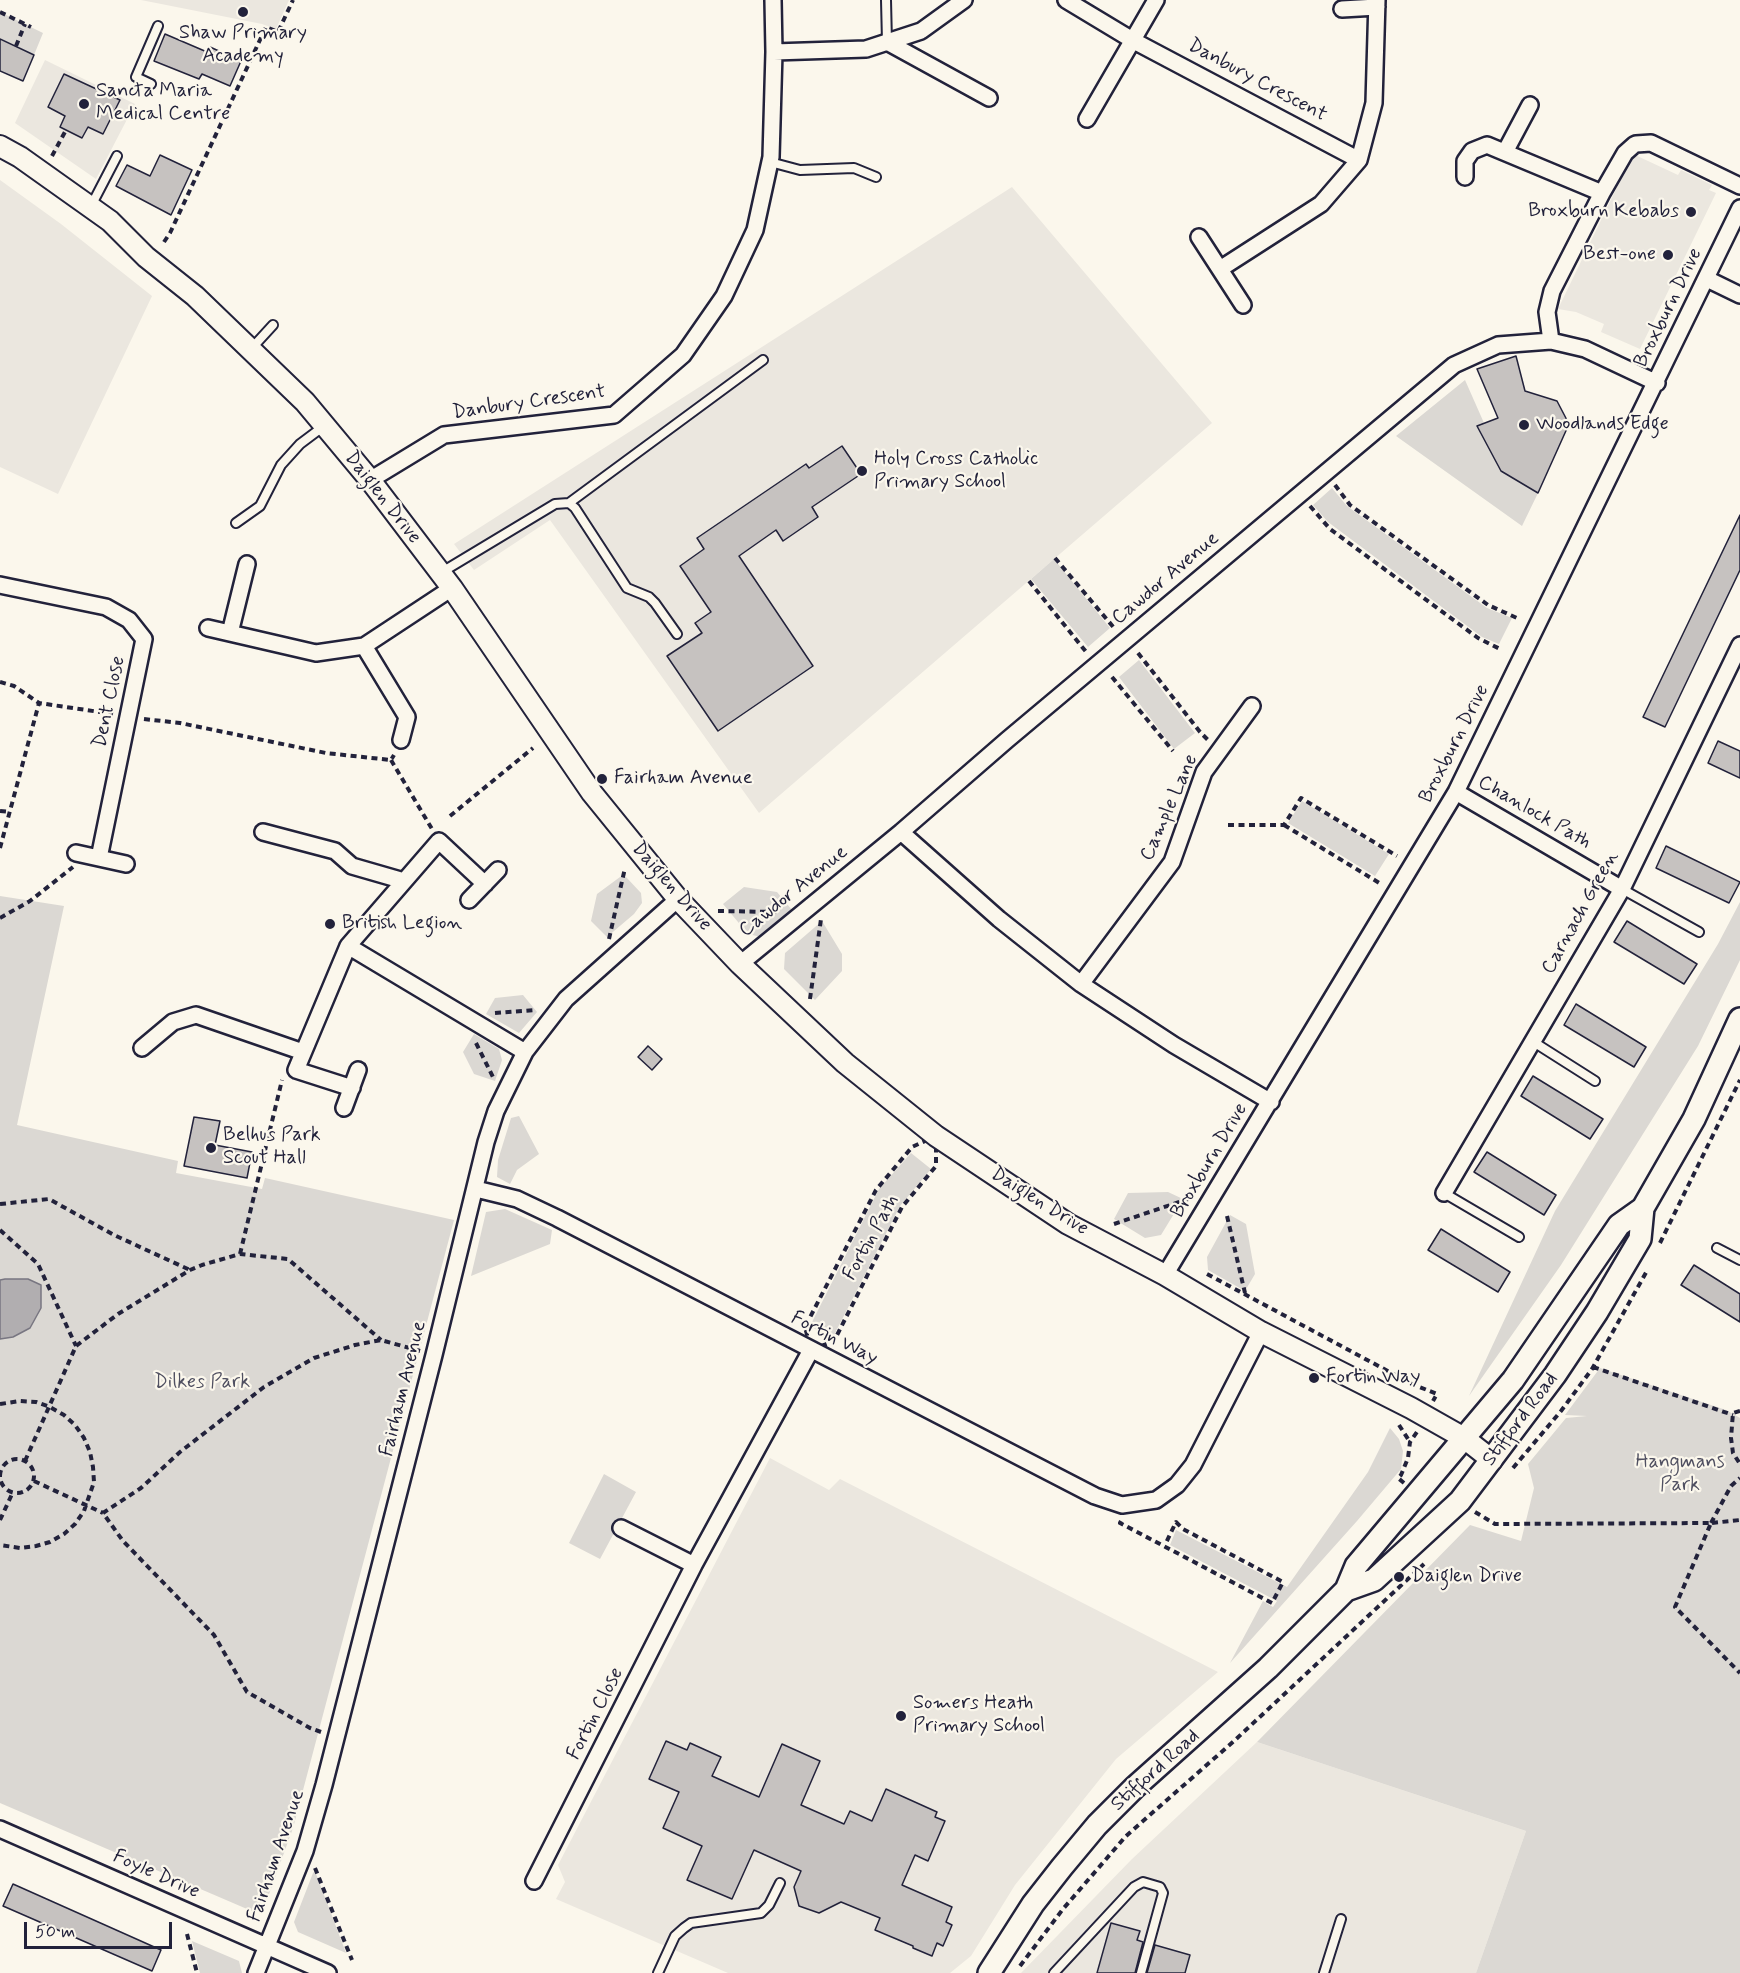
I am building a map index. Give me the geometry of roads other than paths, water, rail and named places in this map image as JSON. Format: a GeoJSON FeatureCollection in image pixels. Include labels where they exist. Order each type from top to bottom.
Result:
{"type":"FeatureCollection","features":[{"type":"Feature","properties":{"kind":"main road","name":"Stifford Road"},"geometry":{"type":"LineString","coordinates":[[1346,1590],[1374,1580],[1460,1500],[1555,1375],[1597,1312],[1640,1239],[1643,1208],[1694,1119],[1740,1019]]}},
{"type":"Feature","properties":{"kind":"main road","name":"Stifford Road"},"geometry":{"type":"LineString","coordinates":[[989,1973],[1034,1904],[1097,1825],[1135,1786],[1208,1724],[1268,1668],[1346,1590],[1356,1566],[1513,1380],[1619,1225],[1643,1208]]}},
{"type":"Feature","properties":{"kind":"street","name":"Danbury Crescent"},"geometry":{"type":"LineString","coordinates":[[370,480],[444,435],[615,415],[683,356],[724,296],[755,230],[770,162],[774,52],[773,0]]}},
{"type":"Feature","properties":{"kind":"street"},"geometry":{"type":"LineString","coordinates":[[774,52],[867,49],[921,31],[964,0]]}},
{"type":"Feature","properties":{"kind":"street","name":"Danbury Crescent"},"geometry":{"type":"LineString","coordinates":[[1066,0],[1134,40],[1359,160]]}},
{"type":"Feature","properties":{"kind":"street"},"geometry":{"type":"LineString","coordinates":[[1087,119],[1156,0]]}},
{"type":"Feature","properties":{"kind":"street"},"geometry":{"type":"LineString","coordinates":[[1220,270],[1321,204],[1359,160],[1374,103],[1377,3],[1342,9]]}},
{"type":"Feature","properties":{"kind":"street"},"geometry":{"type":"LineString","coordinates":[[887,42],[989,98]]}},
{"type":"Feature","properties":{"kind":"street"},"geometry":{"type":"LineString","coordinates":[[1506,152],[1530,105]]}},
{"type":"Feature","properties":{"kind":"street"},"geometry":{"type":"LineString","coordinates":[[1551,341],[1547,312],[1552,291],[1625,153],[1636,144],[1651,143],[1740,186]]}},
{"type":"Feature","properties":{"kind":"street"},"geometry":{"type":"LineString","coordinates":[[1465,177],[1465,161],[1472,151],[1486,145],[1602,193]]}},
{"type":"Feature","properties":{"kind":"street","name":"Daiglen Drive"},"geometry":{"type":"LineString","coordinates":[[0,146],[20,157],[110,221],[146,257],[195,296],[305,402],[370,480],[446,580],[592,793],[678,898],[740,964],[845,1063],[936,1136],[1068,1224],[1165,1275],[1261,1332],[1411,1408],[1464,1438],[1492,1460]]}},
{"type":"Feature","properties":{"kind":"street","name":"Broxburn Drive"},"geometry":{"type":"LineString","coordinates":[[1165,1275],[1456,792],[1657,383],[1740,208]]}},
{"type":"Feature","properties":{"kind":"street"},"geometry":{"type":"LineString","coordinates":[[1199,237],[1243,305]]}},
{"type":"Feature","properties":{"kind":"street"},"geometry":{"type":"LineString","coordinates":[[1707,279],[1740,295]]}},
{"type":"Feature","properties":{"kind":"street","name":"Cawdor Avenue"},"geometry":{"type":"LineString","coordinates":[[740,964],[901,832],[1007,740],[1454,365],[1498,345],[1551,341],[1585,349],[1657,383]]}},
{"type":"Feature","properties":{"kind":"street"},"geometry":{"type":"LineString","coordinates":[[230,633],[247,564]]}},
{"type":"Feature","properties":{"kind":"street"},"geometry":{"type":"LineString","coordinates":[[208,628],[316,653],[364,646],[446,580]]}},
{"type":"Feature","properties":{"kind":"street","name":"Dent Close"},"geometry":{"type":"LineString","coordinates":[[0,585],[106,607],[129,620],[144,639],[128,717],[87,856],[126,864]]}},
{"type":"Feature","properties":{"kind":"street","name":"Carnach Green"},"geometry":{"type":"LineString","coordinates":[[1444,1193],[1622,889],[1740,645]]}},
{"type":"Feature","properties":{"kind":"street"},"geometry":{"type":"LineString","coordinates":[[364,646],[407,717],[401,740]]}},
{"type":"Feature","properties":{"kind":"street","name":"Cample Lane"},"geometry":{"type":"LineString","coordinates":[[1081,984],[1172,862],[1204,772],[1252,706]]}},
{"type":"Feature","properties":{"kind":"street","name":"Chanlock Path"},"geometry":{"type":"LineString","coordinates":[[1456,792],[1622,889]]}},
{"type":"Feature","properties":{"kind":"street"},"geometry":{"type":"LineString","coordinates":[[263,832],[335,851],[352,866],[404,881]]}},
{"type":"Feature","properties":{"kind":"street"},"geometry":{"type":"LineString","coordinates":[[901,832],[999,919],[1081,984],[1174,1046],[1270,1102]]}},
{"type":"Feature","properties":{"kind":"street"},"geometry":{"type":"LineString","coordinates":[[351,1088],[296,1070],[297,1049],[348,946],[439,841],[485,884]]}},
{"type":"Feature","properties":{"kind":"street"},"geometry":{"type":"LineString","coordinates":[[469,900],[498,870]]}},
{"type":"Feature","properties":{"kind":"street","name":"Fairham Avenue"},"geometry":{"type":"LineString","coordinates":[[256,1973],[305,1851],[337,1736],[486,1142],[496,1111],[525,1052],[566,999],[678,898]]}},
{"type":"Feature","properties":{"kind":"street"},"geometry":{"type":"LineString","coordinates":[[348,946],[525,1052]]}},
{"type":"Feature","properties":{"kind":"street"},"geometry":{"type":"LineString","coordinates":[[142,1048],[173,1022],[196,1015],[297,1049]]}},
{"type":"Feature","properties":{"kind":"street"},"geometry":{"type":"LineString","coordinates":[[344,1108],[358,1070]]}},
{"type":"Feature","properties":{"kind":"street","name":"Fortin Way"},"geometry":{"type":"LineString","coordinates":[[476,1188],[517,1199],[557,1218],[1095,1496],[1122,1505],[1156,1500],[1177,1485],[1193,1465],[1261,1332]]}},
{"type":"Feature","properties":{"kind":"street","name":"Fortin Close"},"geometry":{"type":"LineString","coordinates":[[534,1881],[694,1565],[811,1350]]}},
{"type":"Feature","properties":{"kind":"street"},"geometry":{"type":"LineString","coordinates":[[621,1528],[694,1565]]}},
{"type":"Feature","properties":{"kind":"street","name":"Foyle Drive"},"geometry":{"type":"LineString","coordinates":[[0,1830],[328,1973]]}},
{"type":"Feature","properties":{"kind":"lane"},"geometry":{"type":"LineString","coordinates":[[886,0],[887,42]]}},
{"type":"Feature","properties":{"kind":"lane"},"geometry":{"type":"LineString","coordinates":[[151,84],[136,77],[158,26]]}},
{"type":"Feature","properties":{"kind":"lane"},"geometry":{"type":"LineString","coordinates":[[90,207],[117,156]]}},
{"type":"Feature","properties":{"kind":"lane"},"geometry":{"type":"LineString","coordinates":[[770,162],[800,170],[854,168],[876,177]]}},
{"type":"Feature","properties":{"kind":"lane"},"geometry":{"type":"LineString","coordinates":[[250,350],[273,325]]}},
{"type":"Feature","properties":{"kind":"lane"},"geometry":{"type":"LineString","coordinates":[[446,580],[555,504],[569,503],[763,360]]}},
{"type":"Feature","properties":{"kind":"lane"},"geometry":{"type":"LineString","coordinates":[[236,523],[260,506],[281,465],[300,444],[324,425]]}},
{"type":"Feature","properties":{"kind":"lane"},"geometry":{"type":"LineString","coordinates":[[569,503],[576,508],[627,588],[649,597],[677,634]]}},
{"type":"Feature","properties":{"kind":"lane"},"geometry":{"type":"LineString","coordinates":[[1622,889],[1700,932]]}},
{"type":"Feature","properties":{"kind":"lane"},"geometry":{"type":"LineString","coordinates":[[1532,1041],[1595,1081]]}},
{"type":"Feature","properties":{"kind":"lane"},"geometry":{"type":"LineString","coordinates":[[1444,1193],[1519,1237]]}},
{"type":"Feature","properties":{"kind":"lane"},"geometry":{"type":"LineString","coordinates":[[1717,1248],[1740,1260]]}},
{"type":"Feature","properties":{"kind":"lane"},"geometry":{"type":"LineString","coordinates":[[1054,1973],[1134,1887],[1143,1882],[1160,1887],[1163,1893],[1141,1973]]}},
{"type":"Feature","properties":{"kind":"lane"},"geometry":{"type":"LineString","coordinates":[[658,1973],[675,1936],[684,1928],[691,1923],[761,1913],[769,1905],[780,1883]]}},
{"type":"Feature","properties":{"kind":"lane"},"geometry":{"type":"LineString","coordinates":[[1324,1973],[1341,1919]]}},
{"type":"Feature","properties":{"kind":"place","name":"Shaw Primary Academy"},"geometry":{"type":"Point","coordinates":[243,12]}},
{"type":"Feature","properties":{"kind":"place","name":"Sancta Maria Medical Centre"},"geometry":{"type":"Point","coordinates":[84,104]}},
{"type":"Feature","properties":{"kind":"place","name":"Broxburn Kebabs"},"geometry":{"type":"Point","coordinates":[1691,212]}},
{"type":"Feature","properties":{"kind":"place","name":"Best-one"},"geometry":{"type":"Point","coordinates":[1668,255]}},
{"type":"Feature","properties":{"kind":"place","name":"Woodlands Edge"},"geometry":{"type":"Point","coordinates":[1524,425]}},
{"type":"Feature","properties":{"kind":"place","name":"Holy Cross Catholic Primary School"},"geometry":{"type":"Point","coordinates":[862,471]}},
{"type":"Feature","properties":{"kind":"place","name":"Fairham Avenue"},"geometry":{"type":"Point","coordinates":[602,779]}},
{"type":"Feature","properties":{"kind":"place","name":"British Legion"},"geometry":{"type":"Point","coordinates":[330,924]}},
{"type":"Feature","properties":{"kind":"place","name":"Belhus Park Scout Hall"},"geometry":{"type":"Point","coordinates":[211,1148]}},
{"type":"Feature","properties":{"kind":"place","name":"Fortin Way"},"geometry":{"type":"Point","coordinates":[1314,1378]}},
{"type":"Feature","properties":{"kind":"place","name":"Daiglen Drive"},"geometry":{"type":"Point","coordinates":[1399,1577]}},
{"type":"Feature","properties":{"kind":"place","name":"Somers Heath Primary School"},"geometry":{"type":"Point","coordinates":[901,1716]}},
{"type":"Feature","properties":{"kind":"park label","name":"Dilkes Park"},"geometry":{"type":"Point","coordinates":[202,1383]}},
{"type":"Feature","properties":{"kind":"park label","name":"Hangmans Park"},"geometry":{"type":"Point","coordinates":[1680,1474]}}]}
